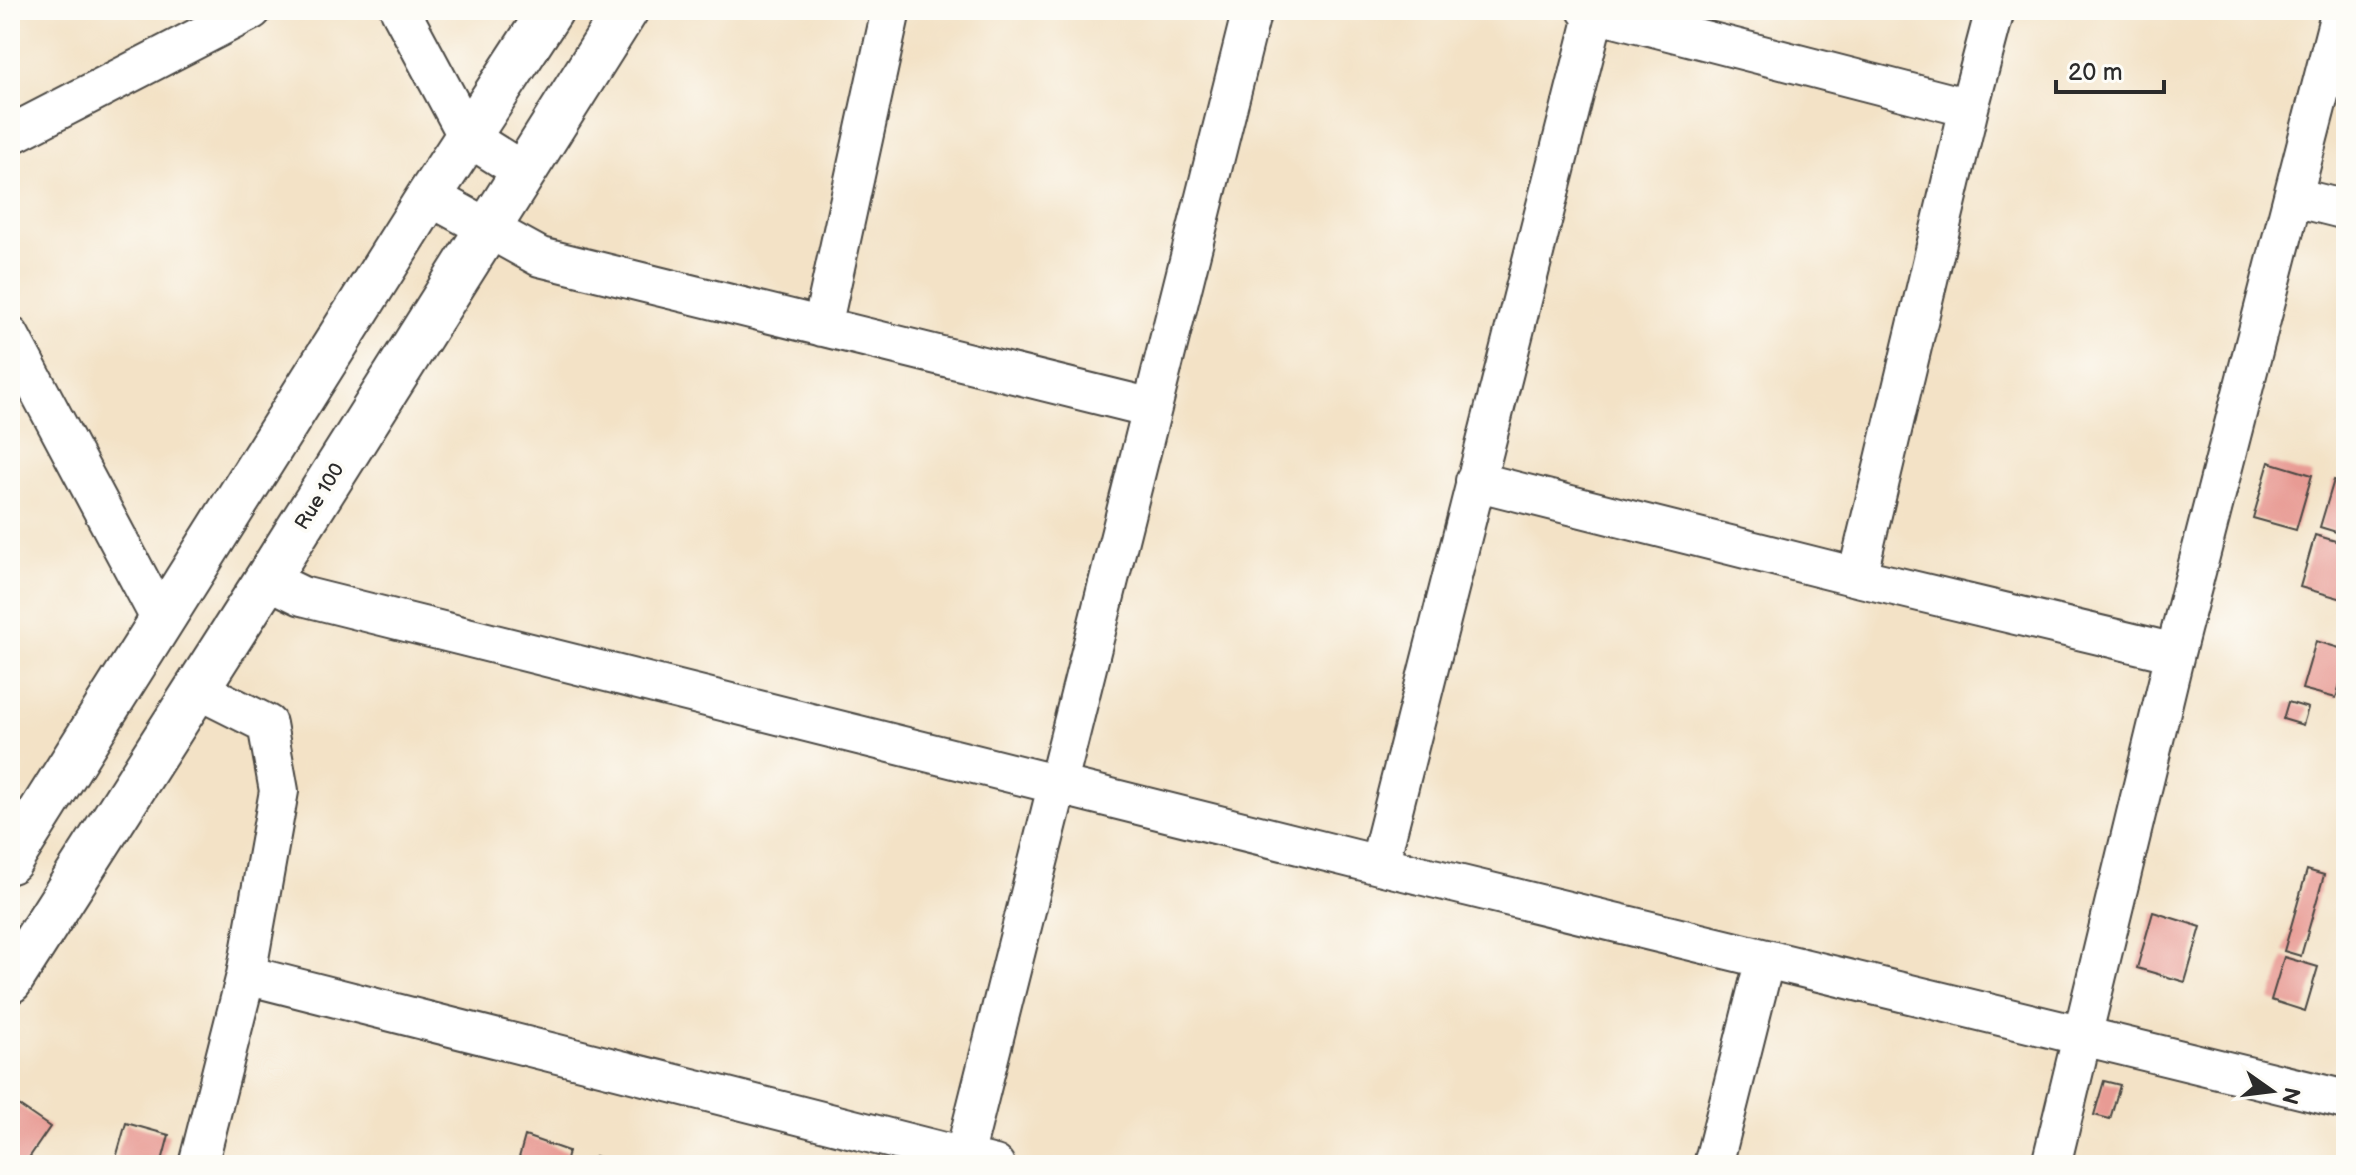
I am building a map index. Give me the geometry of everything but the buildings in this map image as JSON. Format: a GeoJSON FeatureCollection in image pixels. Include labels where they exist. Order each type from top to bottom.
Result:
{"type":"FeatureCollection","features":[{"type":"Feature","properties":{"kind":"street"},"geometry":{"type":"LineString","coordinates":[[10,135],[252,10]]}},
{"type":"Feature","properties":{"kind":"street"},"geometry":{"type":"LineString","coordinates":[[400,10],[468,137],[522,171]]}},
{"type":"Feature","properties":{"kind":"street"},"geometry":{"type":"LineString","coordinates":[[10,861],[429,196],[551,10]]}},
{"type":"Feature","properties":{"kind":"street","name":"Rue 100"},"geometry":{"type":"LineString","coordinates":[[10,981],[626,10]]}},
{"type":"Feature","properties":{"kind":"street"},"geometry":{"type":"LineString","coordinates":[[822,327],[891,10]]}},
{"type":"Feature","properties":{"kind":"street"},"geometry":{"type":"LineString","coordinates":[[246,975],[973,1162],[1057,783],[1252,10]]}},
{"type":"Feature","properties":{"kind":"street"},"geometry":{"type":"LineString","coordinates":[[1857,577],[1995,10]]}},
{"type":"Feature","properties":{"kind":"street"},"geometry":{"type":"LineString","coordinates":[[2051,1165],[2175,653],[2341,10]]}},
{"type":"Feature","properties":{"kind":"street"},"geometry":{"type":"LineString","coordinates":[[1379,865],[1591,11],[1969,108]]}},
{"type":"Feature","properties":{"kind":"street"},"geometry":{"type":"LineString","coordinates":[[429,196],[540,257],[1152,408]]}},
{"type":"Feature","properties":{"kind":"street"},"geometry":{"type":"LineString","coordinates":[[2294,197],[2346,210]]}},
{"type":"Feature","properties":{"kind":"street"},"geometry":{"type":"LineString","coordinates":[[10,336],[161,620]]}},
{"type":"Feature","properties":{"kind":"street"},"geometry":{"type":"LineString","coordinates":[[1475,481],[2175,653]]}},
{"type":"Feature","properties":{"kind":"street"},"geometry":{"type":"LineString","coordinates":[[267,579],[302,596],[1379,865],[2346,1100]]}},
{"type":"Feature","properties":{"kind":"street"},"geometry":{"type":"LineString","coordinates":[[197,689],[267,724],[279,791],[246,975],[198,1165]]}},
{"type":"Feature","properties":{"kind":"street"},"geometry":{"type":"LineString","coordinates":[[1713,1165],[1765,959]]}}]}
